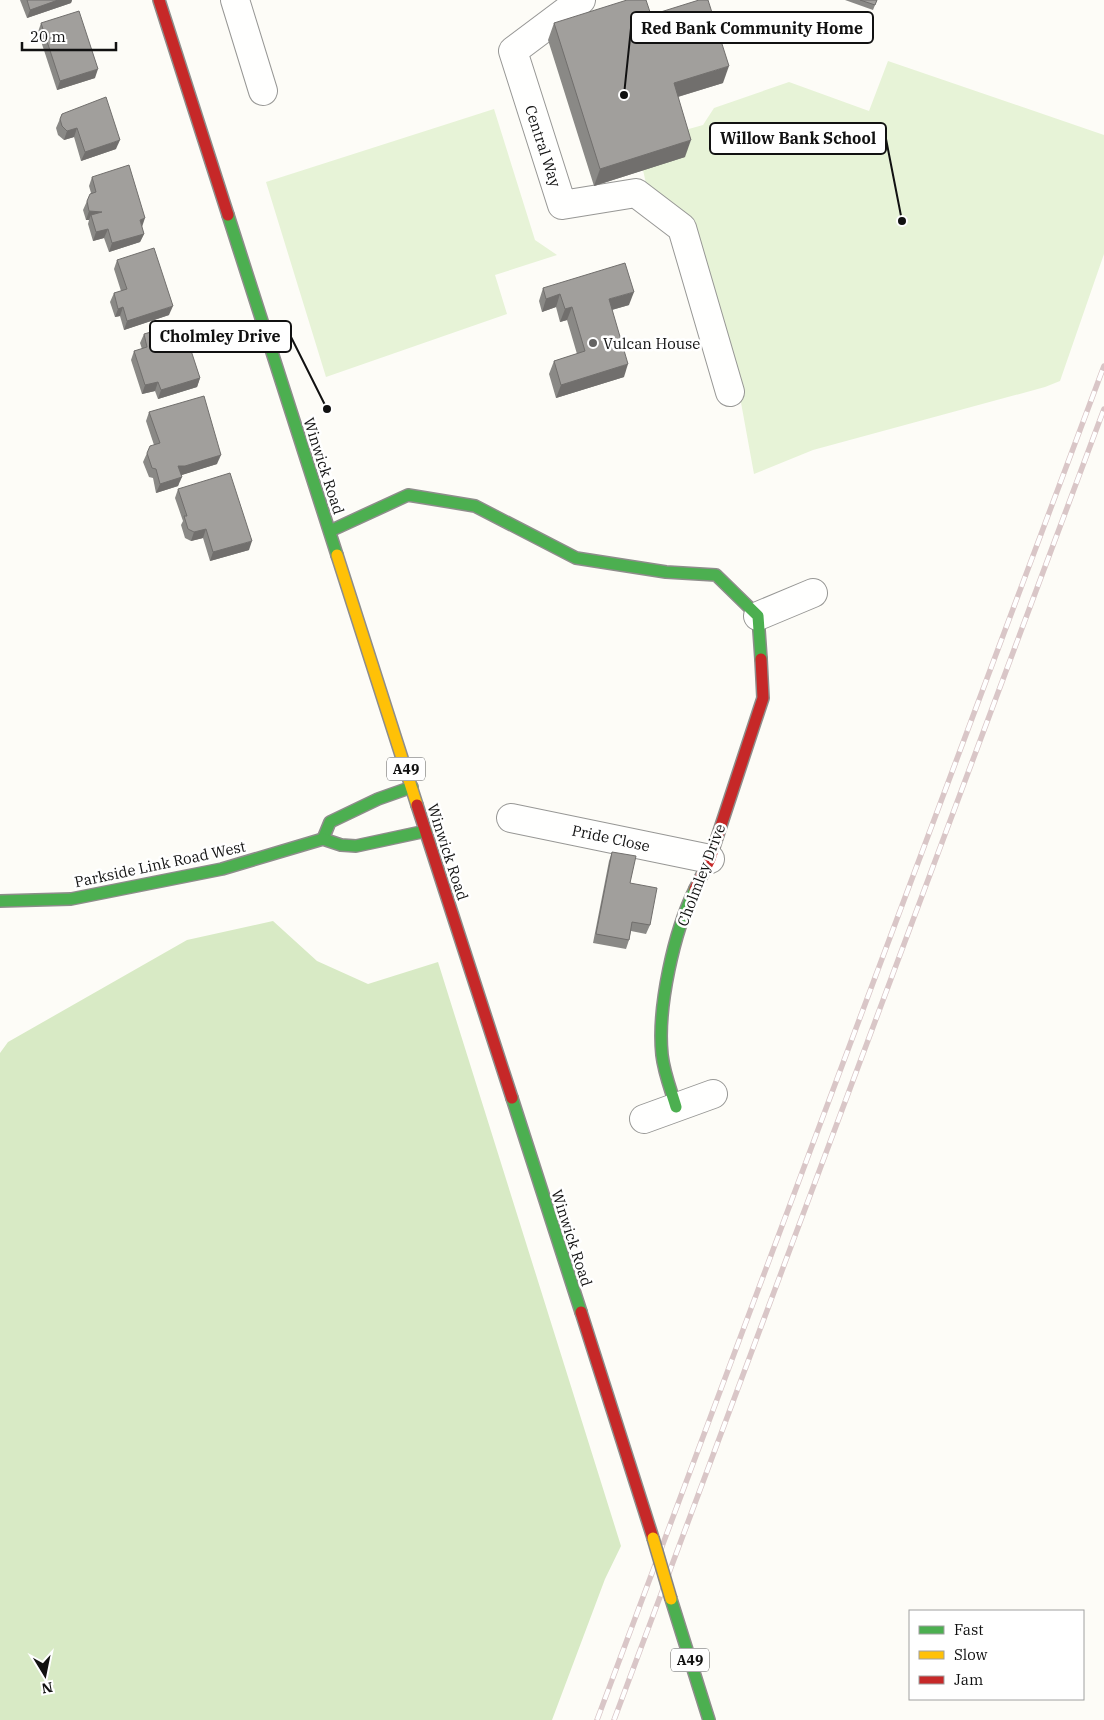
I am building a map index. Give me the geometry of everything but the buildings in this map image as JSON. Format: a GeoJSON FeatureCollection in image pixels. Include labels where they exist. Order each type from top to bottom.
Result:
{"type":"FeatureCollection","features":[{"type":"Feature","properties":{"kind":"main road","name":"Winwick Road"},"geometry":{"type":"LineString","coordinates":[[159,0],[653,1538],[709,1720]]}},
{"type":"Feature","properties":{"kind":"main road"},"geometry":{"type":"LineString","coordinates":[[330,531],[408,495],[475,506],[576,558],[666,572],[716,575],[758,616]]}},
{"type":"Feature","properties":{"kind":"main road","name":"Cholmley Drive"},"geometry":{"type":"LineString","coordinates":[[676,1107],[666,1076],[662,1054],[663,1016],[670,967],[684,912],[710,859],[763,698],[758,616]]}},
{"type":"Feature","properties":{"kind":"main road"},"geometry":{"type":"LineString","coordinates":[[412,787],[378,799],[330,822],[323,839],[341,845],[356,846],[426,831]]}},
{"type":"Feature","properties":{"kind":"main road","name":"Parkside Link Road West"},"geometry":{"type":"LineString","coordinates":[[0,902],[71,899],[222,869],[323,839]]}},
{"type":"Feature","properties":{"kind":"street"},"geometry":{"type":"LineString","coordinates":[[235,0],[263,91]]}},
{"type":"Feature","properties":{"kind":"street","name":"Central Way"},"geometry":{"type":"LineString","coordinates":[[581,0],[513,51],[562,205],[636,193],[682,228],[730,392]]}},
{"type":"Feature","properties":{"kind":"street"},"geometry":{"type":"LineString","coordinates":[[758,616],[812,593]]}},
{"type":"Feature","properties":{"kind":"street","name":"Pride Close"},"geometry":{"type":"LineString","coordinates":[[512,818],[710,859]]}},
{"type":"Feature","properties":{"kind":"street"},"geometry":{"type":"LineString","coordinates":[[644,1119],[713,1094]]}},
{"type":"Feature","properties":{"kind":"green space"},"geometry":{"type":"Polygon","coordinates":[[[888,61],[1104,135],[1104,254],[1060,381],[1045,387],[813,450],[754,474],[740,397],[682,217],[655,224],[643,170],[678,132],[703,125],[714,108],[789,82],[869,111],[888,61]]]}},
{"type":"Feature","properties":{"kind":"green space"},"geometry":{"type":"Polygon","coordinates":[[[494,109],[535,240],[557,255],[495,275],[507,314],[326,377],[266,182],[494,109]]]}},
{"type":"Feature","properties":{"kind":"green space"},"geometry":{"type":"Polygon","coordinates":[[[273,921],[317,961],[368,984],[438,962],[621,1546],[605,1579],[552,1720],[0,1720],[0,1053],[8,1042],[187,940],[273,921]]]}},
{"type":"Feature","properties":{"kind":"railway"},"geometry":{"type":"LineString","coordinates":[[597,1720],[1104,366]]}},
{"type":"Feature","properties":{"kind":"railway"},"geometry":{"type":"LineString","coordinates":[[614,1720],[1104,409]]}},
{"type":"Feature","properties":{"kind":"traffic: fast"},"geometry":{"type":"LineString","coordinates":[[228,215],[337,555]]}},
{"type":"Feature","properties":{"kind":"traffic: fast"},"geometry":{"type":"LineString","coordinates":[[330,531],[408,495],[475,506],[576,558],[666,572],[716,575],[758,616],[761,659]]}},
{"type":"Feature","properties":{"kind":"traffic: fast"},"geometry":{"type":"LineString","coordinates":[[323,839],[330,822],[378,799],[412,787]]}},
{"type":"Feature","properties":{"kind":"traffic: fast"},"geometry":{"type":"LineString","coordinates":[[0,901],[71,899],[222,869],[323,839],[341,845],[356,846],[426,831]]}},
{"type":"Feature","properties":{"kind":"traffic: fast"},"geometry":{"type":"LineString","coordinates":[[676,1107],[663,1062],[662,1015],[674,948],[687,906],[695,889]]}},
{"type":"Feature","properties":{"kind":"traffic: fast"},"geometry":{"type":"LineString","coordinates":[[512,1098],[581,1312]]}},
{"type":"Feature","properties":{"kind":"traffic: fast"},"geometry":{"type":"LineString","coordinates":[[671,1599],[709,1720]]}},
{"type":"Feature","properties":{"kind":"traffic: slow"},"geometry":{"type":"LineString","coordinates":[[337,555],[417,805]]}},
{"type":"Feature","properties":{"kind":"traffic: slow"},"geometry":{"type":"LineString","coordinates":[[653,1538],[671,1599]]}},
{"type":"Feature","properties":{"kind":"traffic: jam"},"geometry":{"type":"LineString","coordinates":[[159,0],[228,215]]}},
{"type":"Feature","properties":{"kind":"traffic: jam"},"geometry":{"type":"LineString","coordinates":[[695,889],[710,859],[763,698],[761,659]]}},
{"type":"Feature","properties":{"kind":"traffic: jam"},"geometry":{"type":"LineString","coordinates":[[417,805],[512,1098]]}},
{"type":"Feature","properties":{"kind":"traffic: jam"},"geometry":{"type":"LineString","coordinates":[[581,1312],[653,1538]]}},
{"type":"Feature","properties":{"kind":"place","name":"Red Bank Community Home"},"geometry":{"type":"Point","coordinates":[624,95]}},
{"type":"Feature","properties":{"kind":"place","name":"Willow Bank School"},"geometry":{"type":"Point","coordinates":[902,221]}},
{"type":"Feature","properties":{"kind":"place","name":"Vulcan House"},"geometry":{"type":"Point","coordinates":[593,343]}},
{"type":"Feature","properties":{"kind":"place","name":"Cholmley Drive"},"geometry":{"type":"Point","coordinates":[327,409]}}]}
